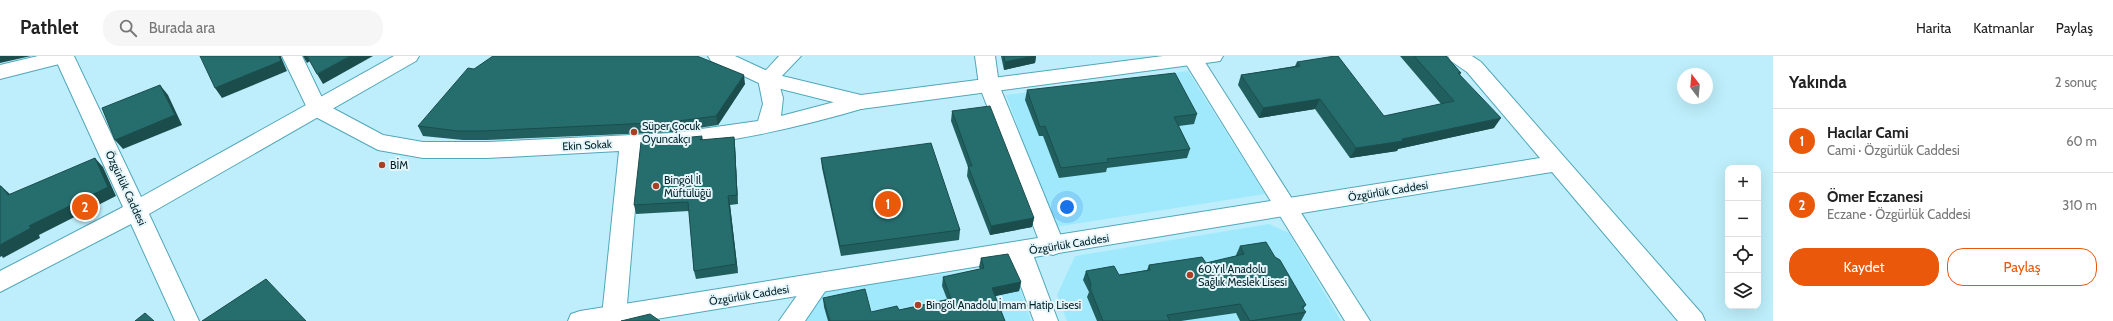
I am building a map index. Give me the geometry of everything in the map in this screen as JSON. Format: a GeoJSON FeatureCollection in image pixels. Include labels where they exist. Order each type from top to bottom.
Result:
{"type":"FeatureCollection","features":[{"type":"Feature","properties":{"kind":"street"},"geometry":{"type":"LineString","coordinates":[[0,72],[64,56]]}},
{"type":"Feature","properties":{"kind":"street","name":"Özgürlük Caddesi"},"geometry":{"type":"LineString","coordinates":[[64,56],[137,210],[187,321]]}},
{"type":"Feature","properties":{"kind":"street"},"geometry":{"type":"LineString","coordinates":[[292,56],[317,110]]}},
{"type":"Feature","properties":{"kind":"street"},"geometry":{"type":"LineString","coordinates":[[0,282],[137,210],[317,110],[409,56]]}},
{"type":"Feature","properties":{"kind":"street"},"geometry":{"type":"LineString","coordinates":[[718,56],[768,79],[861,102],[1203,57],[1286,207],[1358,321]]}},
{"type":"Feature","properties":{"kind":"street"},"geometry":{"type":"LineString","coordinates":[[768,79],[791,56]]}},
{"type":"Feature","properties":{"kind":"street"},"geometry":{"type":"LineString","coordinates":[[985,56],[989,85],[1054,246]]}},
{"type":"Feature","properties":{"kind":"street"},"geometry":{"type":"LineString","coordinates":[[1458,56],[1474,67],[1692,321]]}},
{"type":"Feature","properties":{"kind":"street"},"geometry":{"type":"LineString","coordinates":[[765,127],[771,116],[774,100],[768,79]]}},
{"type":"Feature","properties":{"kind":"street","name":"Ekin Sokak"},"geometry":{"type":"LineString","coordinates":[[317,110],[378,142],[423,150],[486,150],[673,141],[765,127],[861,102]]}},
{"type":"Feature","properties":{"kind":"street"},"geometry":{"type":"LineString","coordinates":[[614,316],[630,143]]}},
{"type":"Feature","properties":{"kind":"street","name":"Özgürlük Caddesi"},"geometry":{"type":"LineString","coordinates":[[580,321],[1020,252],[1557,163]]}},
{"type":"Feature","properties":{"kind":"street"},"geometry":{"type":"LineString","coordinates":[[1020,252],[1046,321]]}},
{"type":"Feature","properties":{"kind":"street"},"geometry":{"type":"LineString","coordinates":[[791,321],[818,284]]}},
{"type":"Feature","properties":{"kind":"shaded area"},"geometry":{"type":"Polygon","coordinates":[[[1188,71],[1265,194],[1055,227],[1006,95],[1188,71]]]}},
{"type":"Feature","properties":{"kind":"shaded area","name":"60.Yıl Anadolu Sağlık Meslek Lisesi"},"geometry":{"type":"Polygon","coordinates":[[[1269,224],[1289,233],[1341,321],[1067,321],[1057,295],[1075,256],[1269,224]]]}},
{"type":"Feature","properties":{"kind":"shaded area","name":"Bingöl Anadolu İmam Hatip Lisesi"},"geometry":{"type":"Polygon","coordinates":[[[1000,267],[1018,283],[1031,321],[800,321],[821,290],[1000,267]]]}},
{"type":"Feature","properties":{"kind":"building"},"geometry":{"type":"Polygon","coordinates":[[[200,56],[279,56],[281,61],[215,88],[200,56]]]}},
{"type":"Feature","properties":{"kind":"building"},"geometry":{"type":"Polygon","coordinates":[[[307,56],[350,56],[317,74],[307,56]]]}},
{"type":"Feature","properties":{"kind":"building"},"geometry":{"type":"Polygon","coordinates":[[[493,56],[697,56],[744,75],[716,116],[671,122],[483,131],[458,131],[418,126],[468,68],[474,69],[493,56]]]}},
{"type":"Feature","properties":{"kind":"building"},"geometry":{"type":"Polygon","coordinates":[[[1004,56],[1034,56],[1005,62],[1004,56]]]}},
{"type":"Feature","properties":{"kind":"building"},"geometry":{"type":"Polygon","coordinates":[[[1338,56],[1384,116],[1454,101],[1414,56],[1446,56],[1461,73],[1458,73],[1501,118],[1402,139],[1403,141],[1356,148],[1320,99],[1263,108],[1241,75],[1300,66],[1297,62],[1338,56]]]}},
{"type":"Feature","properties":{"kind":"building"},"geometry":{"type":"Polygon","coordinates":[[[1175,73],[1197,114],[1174,117],[1190,149],[1107,159],[1109,162],[1061,168],[1045,126],[1040,127],[1027,90],[1175,73]]]}},
{"type":"Feature","properties":{"kind":"building"},"geometry":{"type":"Polygon","coordinates":[[[160,85],[175,115],[115,140],[102,108],[160,85]]]}},
{"type":"Feature","properties":{"kind":"building"},"geometry":{"type":"Polygon","coordinates":[[[990,106],[1034,218],[991,226],[968,166],[972,166],[952,111],[990,106]]]}},
{"type":"Feature","properties":{"kind":"building"},"geometry":{"type":"Polygon","coordinates":[[[702,136],[700,140],[734,137],[737,195],[728,196],[736,264],[694,271],[688,202],[634,205],[641,142],[702,136]]]}},
{"type":"Feature","properties":{"kind":"building"},"geometry":{"type":"Polygon","coordinates":[[[931,143],[960,230],[840,246],[821,158],[931,143]]]}},
{"type":"Feature","properties":{"kind":"building"},"geometry":{"type":"Polygon","coordinates":[[[95,158],[108,187],[29,226],[31,228],[0,245],[0,186],[8,195],[95,158]]]}},
{"type":"Feature","properties":{"kind":"building"},"geometry":{"type":"Polygon","coordinates":[[[1266,242],[1275,257],[1280,260],[1306,305],[1302,307],[1306,312],[1250,321],[1240,304],[1167,315],[1170,321],[1103,321],[1090,288],[1091,284],[1086,271],[1114,266],[1119,275],[1150,270],[1149,265],[1202,257],[1206,263],[1244,254],[1240,246],[1266,242]]]}},
{"type":"Feature","properties":{"kind":"building"},"geometry":{"type":"Polygon","coordinates":[[[1008,254],[1021,282],[992,288],[1005,321],[830,321],[823,298],[865,289],[871,312],[897,306],[899,310],[951,299],[943,277],[984,268],[981,258],[1008,254]]]}},
{"type":"Feature","properties":{"kind":"building"},"geometry":{"type":"Polygon","coordinates":[[[266,279],[306,321],[202,321],[266,279]]]}},
{"type":"Feature","properties":{"kind":"building"},"geometry":{"type":"Polygon","coordinates":[[[145,313],[154,321],[135,321],[145,313]]]}},
{"type":"Feature","properties":{"kind":"building"},"geometry":{"type":"Polygon","coordinates":[[[650,314],[660,321],[621,321],[650,314]]]}},
{"type":"Feature","properties":{"kind":"place","name":"Süper Çocuk Oyuncakçı"},"geometry":{"type":"Point","coordinates":[634,132]}},
{"type":"Feature","properties":{"kind":"place","name":"BİM"},"geometry":{"type":"Point","coordinates":[382,165]}},
{"type":"Feature","properties":{"kind":"place","name":"Bingöl İl Müftülüğü"},"geometry":{"type":"Point","coordinates":[656,186]}},
{"type":"Feature","properties":{"kind":"place","name":"Hacılar Cami"},"geometry":{"type":"Point","coordinates":[888,204]}},
{"type":"Feature","properties":{"kind":"place","name":"Ömer Eczanesi"},"geometry":{"type":"Point","coordinates":[85,207]}},
{"type":"Feature","properties":{"kind":"place","name":"60.Yıl Anadolu Sağlık Meslek Lisesi"},"geometry":{"type":"Point","coordinates":[1190,275]}},
{"type":"Feature","properties":{"kind":"place","name":"Bingöl Anadolu İmam Hatip Lisesi"},"geometry":{"type":"Point","coordinates":[918,305]}}]}
